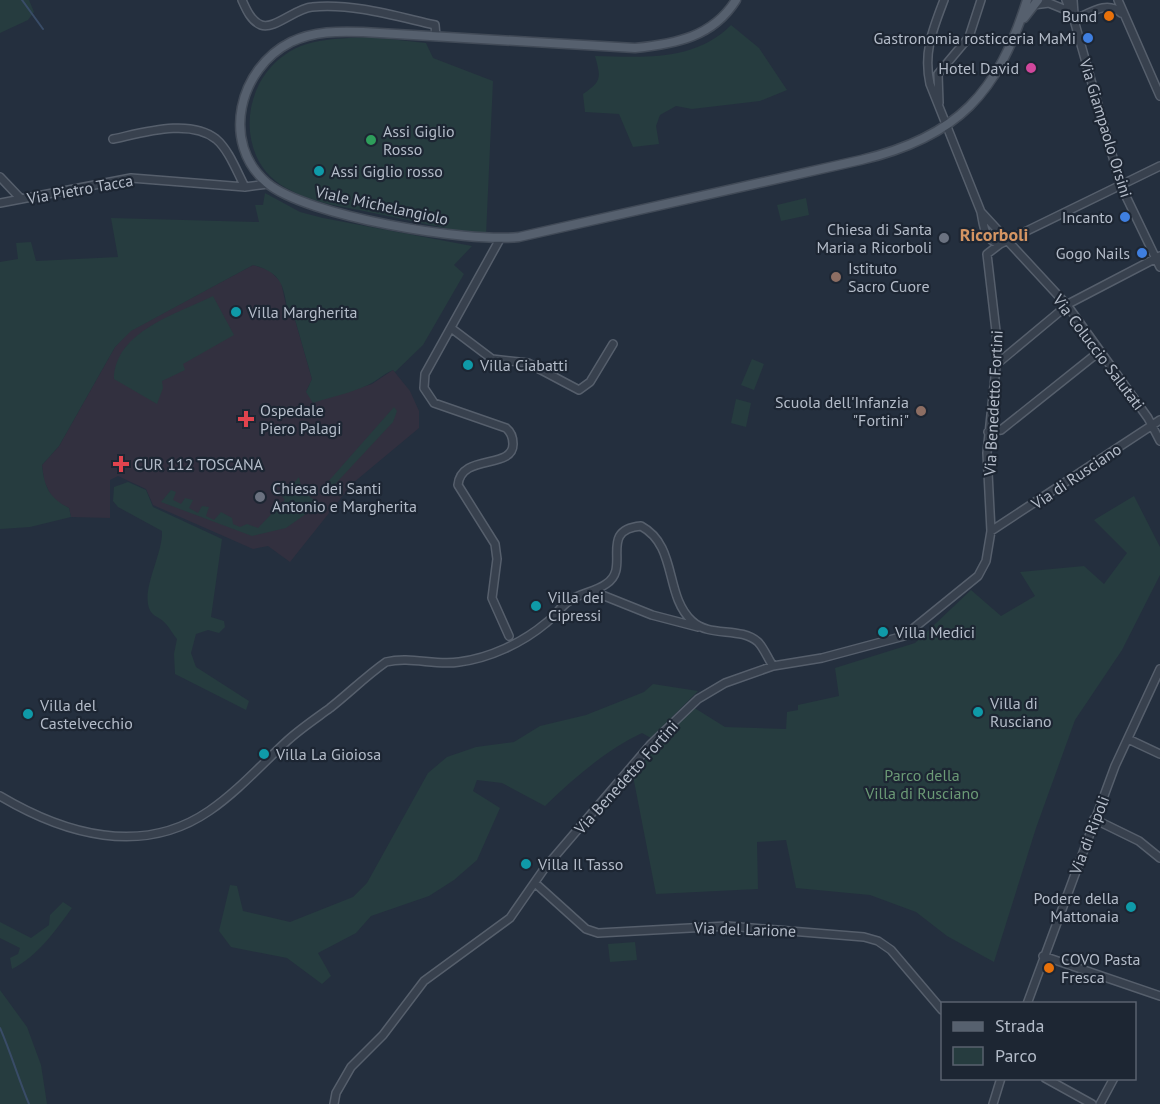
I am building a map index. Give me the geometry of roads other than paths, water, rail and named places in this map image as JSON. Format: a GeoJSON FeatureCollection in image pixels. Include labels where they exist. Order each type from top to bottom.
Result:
{"type":"FeatureCollection","features":[{"type":"Feature","properties":{"kind":"main road","name":"Viale Michelangiolo"},"geometry":{"type":"LineString","coordinates":[[736,0],[721,20],[704,32],[673,43],[652,46],[619,48],[436,36],[325,33],[293,41],[267,58],[246,90],[240,122],[240,136],[247,155],[268,184],[319,209],[462,237],[501,239],[533,235],[891,153],[947,125],[968,108],[990,83],[1007,56],[1020,23],[1033,2]]}},
{"type":"Feature","properties":{"kind":"street"},"geometry":{"type":"LineString","coordinates":[[242,0],[254,20],[267,26],[302,8],[351,7],[435,25],[436,36]]}},
{"type":"Feature","properties":{"kind":"street"},"geometry":{"type":"LineString","coordinates":[[944,0],[927,51],[929,77],[939,109],[981,212],[987,236],[1003,243],[1160,166]]}},
{"type":"Feature","properties":{"kind":"street"},"geometry":{"type":"LineString","coordinates":[[939,109],[938,74],[969,37],[981,0]]}},
{"type":"Feature","properties":{"kind":"street"},"geometry":{"type":"LineString","coordinates":[[1065,0],[1074,20]]}},
{"type":"Feature","properties":{"kind":"street"},"geometry":{"type":"LineString","coordinates":[[1073,0],[1074,20]]}},
{"type":"Feature","properties":{"kind":"street"},"geometry":{"type":"LineString","coordinates":[[1118,0],[1160,96]]}},
{"type":"Feature","properties":{"kind":"street"},"geometry":{"type":"LineString","coordinates":[[1033,2],[1049,3],[1071,12]]}},
{"type":"Feature","properties":{"kind":"street"},"geometry":{"type":"LineString","coordinates":[[1074,20],[1109,5],[1125,17]]}},
{"type":"Feature","properties":{"kind":"street","name":"Via Giampaolo Orsini"},"geometry":{"type":"LineString","coordinates":[[1074,20],[1121,186],[1158,257],[1160,267]]}},
{"type":"Feature","properties":{"kind":"street"},"geometry":{"type":"LineString","coordinates":[[113,139],[174,127],[208,135],[222,145],[245,187]]}},
{"type":"Feature","properties":{"kind":"street"},"geometry":{"type":"LineString","coordinates":[[0,177],[21,199]]}},
{"type":"Feature","properties":{"kind":"street","name":"Via Pietro Tacca"},"geometry":{"type":"LineString","coordinates":[[0,203],[131,178],[245,187],[268,184]]}},
{"type":"Feature","properties":{"kind":"street"},"geometry":{"type":"LineString","coordinates":[[981,212],[1003,243]]}},
{"type":"Feature","properties":{"kind":"street"},"geometry":{"type":"LineString","coordinates":[[501,239],[425,374],[423,382],[427,394],[441,407],[506,428],[513,437],[513,449],[508,455],[468,468],[461,475],[458,485],[495,544],[497,559],[492,598],[509,636]]}},
{"type":"Feature","properties":{"kind":"street","name":"Via Coluccio Salutati"},"geometry":{"type":"LineString","coordinates":[[1003,243],[1067,305],[1152,425],[1160,441]]}},
{"type":"Feature","properties":{"kind":"street","name":"Via Benedetto Fortini"},"geometry":{"type":"LineString","coordinates":[[334,1104],[336,1093],[351,1067],[383,1035],[430,975],[475,946],[510,918],[535,883],[651,744],[698,699],[725,683],[773,666],[822,658],[904,636],[974,581],[984,565],[992,531],[988,432],[998,363],[997,321],[986,256],[989,251],[1003,243]]}},
{"type":"Feature","properties":{"kind":"street"},"geometry":{"type":"LineString","coordinates":[[998,363],[1067,305],[1158,257]]}},
{"type":"Feature","properties":{"kind":"street"},"geometry":{"type":"LineString","coordinates":[[451,328],[492,359],[528,363],[579,390],[590,382],[613,344]]}},
{"type":"Feature","properties":{"kind":"street"},"geometry":{"type":"LineString","coordinates":[[988,432],[1001,429],[1100,351]]}},
{"type":"Feature","properties":{"kind":"street","name":"Via di Rusciano"},"geometry":{"type":"LineString","coordinates":[[992,531],[1160,420]]}},
{"type":"Feature","properties":{"kind":"street"},"geometry":{"type":"LineString","coordinates":[[0,796],[55,822],[105,837],[137,838],[161,834],[208,812],[238,788],[295,734],[386,662],[399,659],[457,663],[475,659],[526,638],[569,601],[606,585],[614,575],[617,566],[616,544],[620,534],[629,527],[641,526],[659,540],[683,609],[692,621],[704,628]]}},
{"type":"Feature","properties":{"kind":"street"},"geometry":{"type":"LineString","coordinates":[[592,591],[652,615],[750,637],[759,643],[773,666]]}},
{"type":"Feature","properties":{"kind":"street","name":"Via di Ripoli"},"geometry":{"type":"LineString","coordinates":[[1028,1002],[1094,819],[1160,669]]}},
{"type":"Feature","properties":{"kind":"street"},"geometry":{"type":"LineString","coordinates":[[1128,739],[1160,754]]}},
{"type":"Feature","properties":{"kind":"street"},"geometry":{"type":"LineString","coordinates":[[1094,819],[1139,841],[1160,858]]}},
{"type":"Feature","properties":{"kind":"street","name":"Via del Larione"},"geometry":{"type":"LineString","coordinates":[[535,883],[586,929],[598,933],[727,926],[841,934],[873,939],[891,950],[941,1009]]}},
{"type":"Feature","properties":{"kind":"street"},"geometry":{"type":"LineString","coordinates":[[1043,956],[1160,996]]}},
{"type":"Feature","properties":{"kind":"street"},"geometry":{"type":"LineString","coordinates":[[993,1104],[1000,1080]]}},
{"type":"Feature","properties":{"kind":"street"},"geometry":{"type":"LineString","coordinates":[[1049,1080],[1092,1104]]}},
{"type":"Feature","properties":{"kind":"street"},"geometry":{"type":"LineString","coordinates":[[1100,1104],[1113,1080]]}},
{"type":"Feature","properties":{"kind":"waterway"},"geometry":{"type":"LineString","coordinates":[[22,0],[43,29]]}},
{"type":"Feature","properties":{"kind":"waterway"},"geometry":{"type":"LineString","coordinates":[[0,1028],[29,1104]]}},
{"type":"Feature","properties":{"kind":"place","name":"Bund"},"geometry":{"type":"Point","coordinates":[1109,16]}},
{"type":"Feature","properties":{"kind":"place","name":"Gastronomia rosticceria MaMi"},"geometry":{"type":"Point","coordinates":[1088,38]}},
{"type":"Feature","properties":{"kind":"place","name":"Hotel David"},"geometry":{"type":"Point","coordinates":[1031,68]}},
{"type":"Feature","properties":{"kind":"place","name":"Assi Giglio Rosso"},"geometry":{"type":"Point","coordinates":[371,140]}},
{"type":"Feature","properties":{"kind":"place","name":"Assi Giglio rosso"},"geometry":{"type":"Point","coordinates":[319,171]}},
{"type":"Feature","properties":{"kind":"place","name":"Incanto"},"geometry":{"type":"Point","coordinates":[1125,217]}},
{"type":"Feature","properties":{"kind":"place","name":"Chiesa di Santa Maria a Ricorboli"},"geometry":{"type":"Point","coordinates":[944,238]}},
{"type":"Feature","properties":{"kind":"place","name":"Gogo Nails"},"geometry":{"type":"Point","coordinates":[1142,253]}},
{"type":"Feature","properties":{"kind":"place","name":"Istituto Sacro Cuore"},"geometry":{"type":"Point","coordinates":[836,277]}},
{"type":"Feature","properties":{"kind":"place","name":"Villa Margherita"},"geometry":{"type":"Point","coordinates":[236,312]}},
{"type":"Feature","properties":{"kind":"place","name":"Villa Ciabatti"},"geometry":{"type":"Point","coordinates":[468,365]}},
{"type":"Feature","properties":{"kind":"place","name":"Scuola dell'Infanzia \"Fortini\""},"geometry":{"type":"Point","coordinates":[921,411]}},
{"type":"Feature","properties":{"kind":"place","name":"Ospedale Piero Palagi"},"geometry":{"type":"Point","coordinates":[246,419]}},
{"type":"Feature","properties":{"kind":"place","name":"CUR 112 TOSCANA"},"geometry":{"type":"Point","coordinates":[121,464]}},
{"type":"Feature","properties":{"kind":"place","name":"Chiesa dei Santi Antonio e Margherita"},"geometry":{"type":"Point","coordinates":[260,497]}},
{"type":"Feature","properties":{"kind":"place","name":"Villa dei Cipressi"},"geometry":{"type":"Point","coordinates":[536,606]}},
{"type":"Feature","properties":{"kind":"place","name":"Villa Medici"},"geometry":{"type":"Point","coordinates":[883,632]}},
{"type":"Feature","properties":{"kind":"place","name":"Villa di Rusciano"},"geometry":{"type":"Point","coordinates":[978,712]}},
{"type":"Feature","properties":{"kind":"place","name":"Villa del Castelvecchio"},"geometry":{"type":"Point","coordinates":[28,714]}},
{"type":"Feature","properties":{"kind":"place","name":"Villa La Gioiosa"},"geometry":{"type":"Point","coordinates":[264,754]}},
{"type":"Feature","properties":{"kind":"place","name":"Villa Il Tasso"},"geometry":{"type":"Point","coordinates":[526,864]}},
{"type":"Feature","properties":{"kind":"place","name":"Podere della Mattonaia"},"geometry":{"type":"Point","coordinates":[1131,907]}},
{"type":"Feature","properties":{"kind":"place","name":"COVO Pasta Fresca"},"geometry":{"type":"Point","coordinates":[1049,968]}},
{"type":"Feature","properties":{"kind":"district","name":"Ricorboli"},"geometry":{"type":"Point","coordinates":[994,235]}},
{"type":"Feature","properties":{"kind":"park label","name":"Parco della Villa di Rusciano"},"geometry":{"type":"Point","coordinates":[922,784]}}]}
